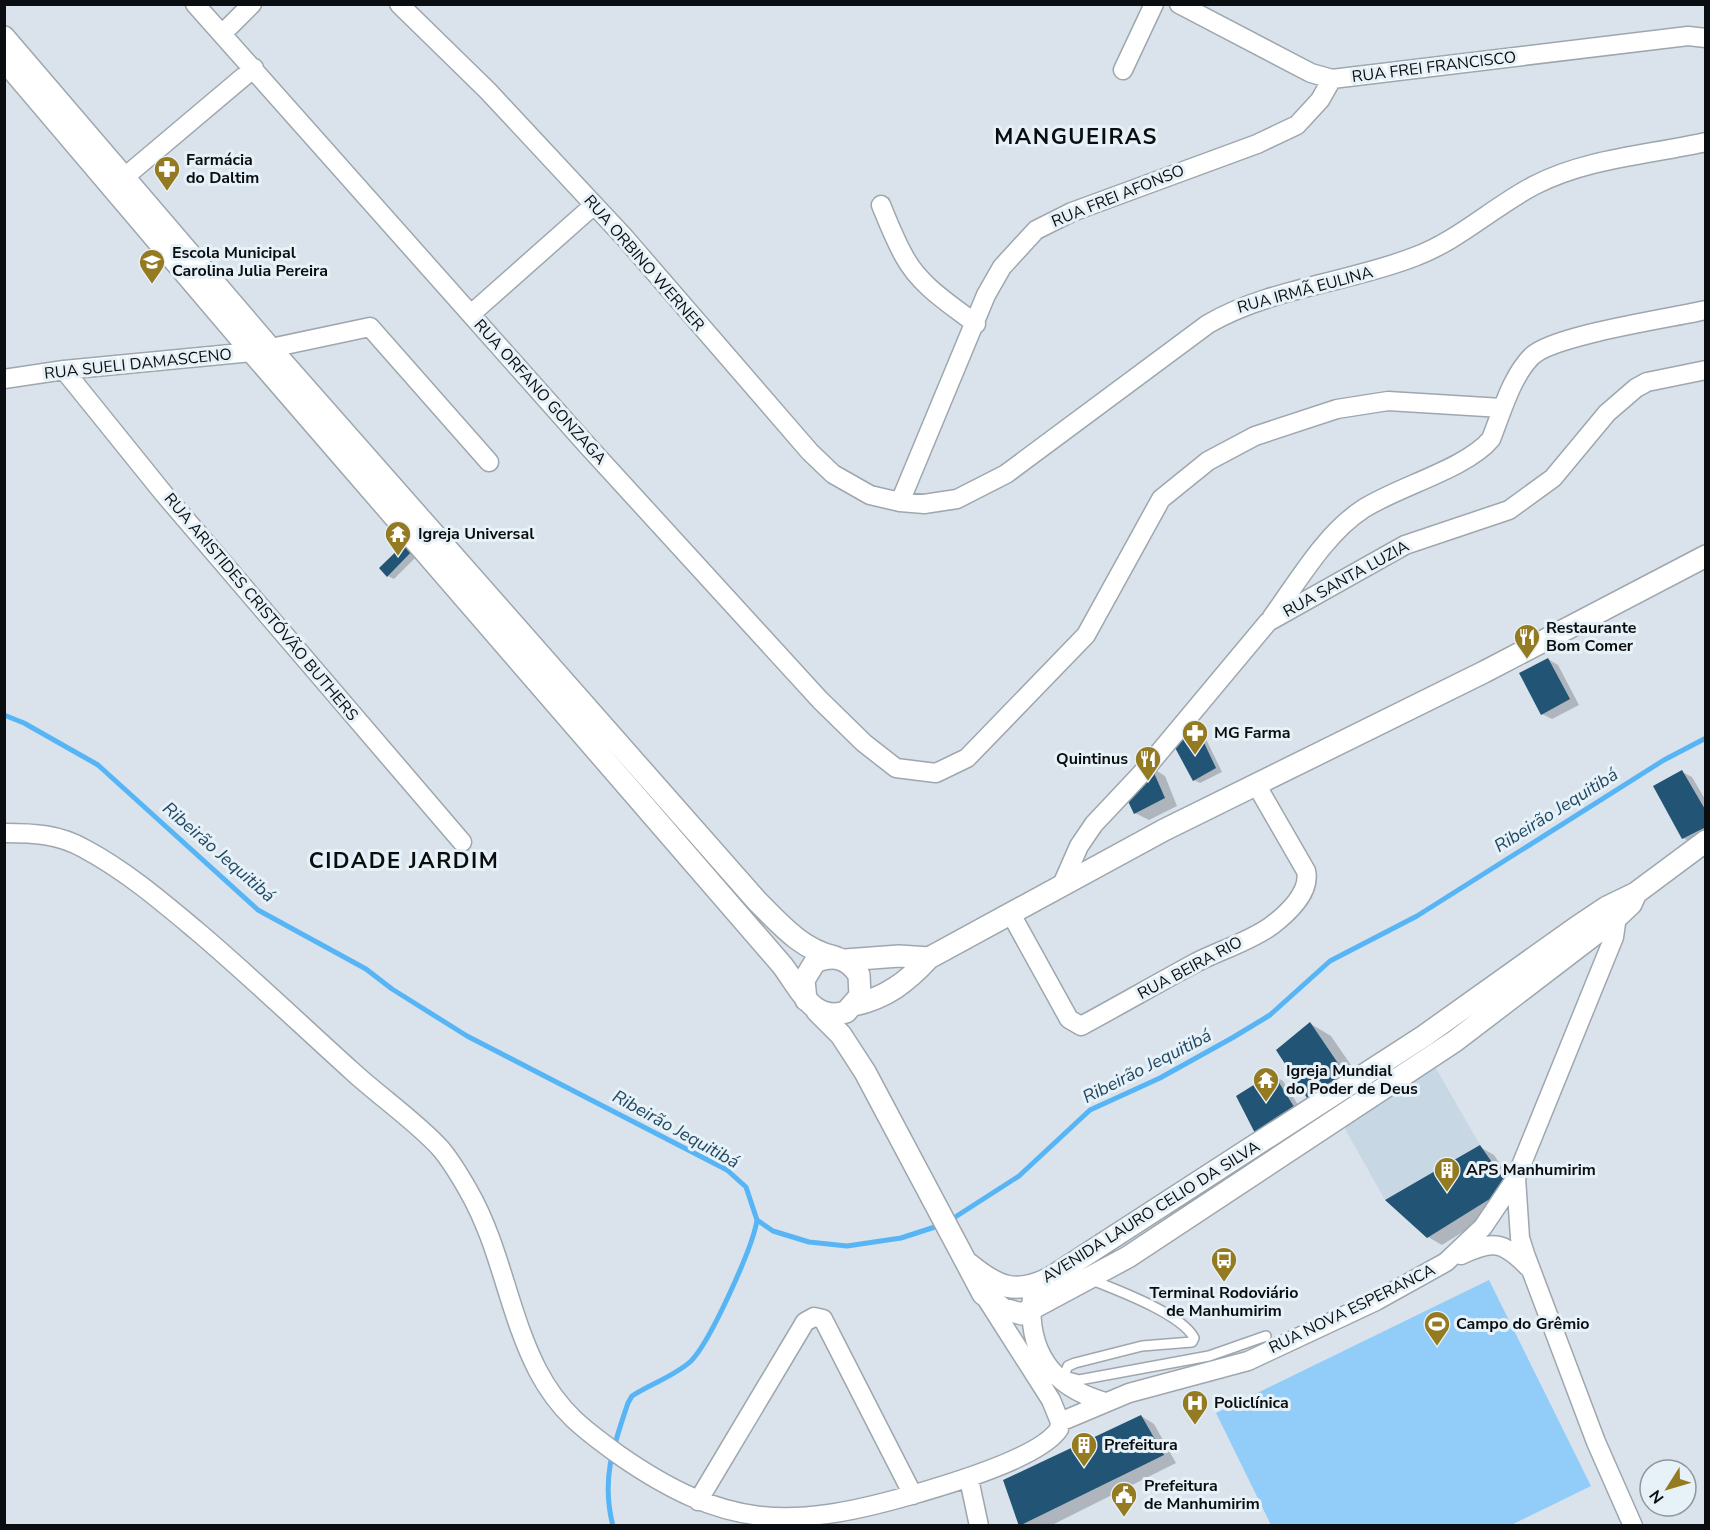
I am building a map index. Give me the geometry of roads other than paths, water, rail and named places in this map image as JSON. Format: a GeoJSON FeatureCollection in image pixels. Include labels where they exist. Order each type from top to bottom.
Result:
{"type":"FeatureCollection","features":[{"type":"Feature","properties":{"kind":"street","name":"RUA ORFANO GONZAGA"},"geometry":{"type":"LineString","coordinates":[[195,4],[586,444],[820,700],[864,744],[896,768],[909,772],[936,773],[950,768],[975,750],[1086,635],[1161,499],[1208,461],[1256,436],[1337,409],[1388,401],[1502,408]]}},
{"type":"Feature","properties":{"kind":"street"},"geometry":{"type":"LineString","coordinates":[[222,34],[252,4]]}},
{"type":"Feature","properties":{"kind":"street","name":"RUA ORBINO WERNER"},"geometry":{"type":"LineString","coordinates":[[399,4],[488,91],[594,205],[810,452],[850,485],[870,495],[900,502]]}},
{"type":"Feature","properties":{"kind":"street"},"geometry":{"type":"LineString","coordinates":[[1123,70],[1154,4]]}},
{"type":"Feature","properties":{"kind":"street","name":"RUA FREI FRANCISCO"},"geometry":{"type":"LineString","coordinates":[[1179,4],[1311,73],[1332,79],[1688,36],[1706,38]]}},
{"type":"Feature","properties":{"kind":"street"},"geometry":{"type":"LineString","coordinates":[[4,37],[119,182],[782,964],[812,1005],[841,1035],[865,1072],[983,1294],[1051,1376],[1086,1397],[1105,1402]]}},
{"type":"Feature","properties":{"kind":"street"},"geometry":{"type":"LineString","coordinates":[[4,60],[119,182]]}},
{"type":"Feature","properties":{"kind":"street"},"geometry":{"type":"LineString","coordinates":[[119,182],[254,68]]}},
{"type":"Feature","properties":{"kind":"street","name":"RUA FREI AFONSO"},"geometry":{"type":"LineString","coordinates":[[900,502],[976,324],[986,295],[1002,267],[1036,230],[1072,212],[1257,144],[1297,125],[1320,100],[1332,79]]}},
{"type":"Feature","properties":{"kind":"street","name":"RUA IRMÃ EULINA"},"geometry":{"type":"LineString","coordinates":[[900,502],[924,504],[957,499],[1006,474],[1208,324],[1230,311],[1376,271],[1418,256],[1533,186],[1564,172],[1594,162],[1706,142]]}},
{"type":"Feature","properties":{"kind":"street"},"geometry":{"type":"LineString","coordinates":[[471,314],[594,205]]}},
{"type":"Feature","properties":{"kind":"street"},"geometry":{"type":"LineString","coordinates":[[881,205],[904,258],[915,273],[928,287],[976,324]]}},
{"type":"Feature","properties":{"kind":"street"},"geometry":{"type":"LineString","coordinates":[[1268,622],[1334,534],[1348,520],[1398,489],[1459,462],[1484,447],[1491,439],[1502,408],[1532,356],[1562,341],[1703,311]]}},
{"type":"Feature","properties":{"kind":"street","name":"RUA SUELI DAMASCENO"},"geometry":{"type":"LineString","coordinates":[[4,379],[64,370],[261,351],[370,327],[489,462]]}},
{"type":"Feature","properties":{"kind":"street"},"geometry":{"type":"LineString","coordinates":[[261,351],[758,901],[798,940],[823,954],[840,959],[859,975],[860,996],[853,1007],[856,1047],[865,1072]]}},
{"type":"Feature","properties":{"kind":"street","name":"RUA ARISTIDES CRISTÓVÃO BUTHERS"},"geometry":{"type":"LineString","coordinates":[[64,370],[164,494],[462,842]]}},
{"type":"Feature","properties":{"kind":"street","name":"RUA SANTA LUZIA"},"geometry":{"type":"LineString","coordinates":[[1061,887],[1079,846],[1094,824],[1142,773],[1268,622],[1406,545],[1509,510],[1552,478],[1607,413],[1636,388],[1647,382],[1706,370]]}},
{"type":"Feature","properties":{"kind":"street"},"geometry":{"type":"LineString","coordinates":[[929,958],[899,956],[824,958],[808,970],[803,990],[812,1005],[837,1015],[872,1001],[895,989],[929,958],[1164,830],[1257,786],[1706,556]]}},
{"type":"Feature","properties":{"kind":"street","name":"RUA BEIRA RIO"},"geometry":{"type":"LineString","coordinates":[[1011,914],[1070,1019],[1081,1026],[1198,962],[1270,927],[1303,892],[1308,877],[1306,871],[1257,786]]}},
{"type":"Feature","properties":{"kind":"street"},"geometry":{"type":"LineString","coordinates":[[4,833],[48,834],[81,846],[143,886],[238,965],[351,1070],[438,1146],[469,1192],[494,1244],[514,1312],[539,1372],[558,1405],[583,1430],[635,1466],[698,1501],[739,1514],[776,1519],[850,1513],[969,1479],[1048,1440],[1059,1429],[1060,1422],[1051,1400],[1051,1376],[1034,1339],[1031,1310],[1034,1286]]}},
{"type":"Feature","properties":{"kind":"street","name":"AVENIDA LAURO CELIO DA SILVA"},"geometry":{"type":"LineString","coordinates":[[1031,1310],[1156,1239],[1455,1041],[1548,960],[1706,841]]}},
{"type":"Feature","properties":{"kind":"street","name":"RUA NOVA ESPERANCA"},"geometry":{"type":"LineString","coordinates":[[1060,1422],[1105,1402],[1248,1361],[1376,1301],[1446,1262],[1483,1227],[1516,1178],[1614,937],[1613,912]]}},
{"type":"Feature","properties":{"kind":"street","name":"AVENIDA LAURO CELIO DA SILVA"},"geometry":{"type":"LineString","coordinates":[[961,1253],[1003,1284],[1018,1289],[1034,1286],[1077,1262],[1443,1023],[1548,960]]}},
{"type":"Feature","properties":{"kind":"street"},"geometry":{"type":"LineString","coordinates":[[1443,1023],[1455,1041]]}},
{"type":"Feature","properties":{"kind":"street"},"geometry":{"type":"LineString","coordinates":[[1297,1118],[1310,1136]]}},
{"type":"Feature","properties":{"kind":"street"},"geometry":{"type":"LineString","coordinates":[[1222,1166],[1236,1186]]}},
{"type":"Feature","properties":{"kind":"street"},"geometry":{"type":"LineString","coordinates":[[1516,1178],[1520,1238],[1596,1442],[1633,1526]]}},
{"type":"Feature","properties":{"kind":"street"},"geometry":{"type":"LineString","coordinates":[[1142,1219],[1156,1239]]}},
{"type":"Feature","properties":{"kind":"street"},"geometry":{"type":"LineString","coordinates":[[1446,1262],[1478,1247],[1495,1244],[1516,1255],[1531,1269]]}},
{"type":"Feature","properties":{"kind":"street"},"geometry":{"type":"LineString","coordinates":[[983,1294],[1008,1312],[1022,1314],[1031,1310]]}},
{"type":"Feature","properties":{"kind":"street"},"geometry":{"type":"LineString","coordinates":[[698,1501],[805,1322],[814,1317],[823,1319],[913,1495]]}},
{"type":"Feature","properties":{"kind":"street"},"geometry":{"type":"LineString","coordinates":[[969,1479],[979,1526]]}},
{"type":"Feature","properties":{"kind":"lane"},"geometry":{"type":"LineString","coordinates":[[1051,1376],[1075,1363],[1142,1346],[1184,1344],[1192,1342],[1194,1338],[1185,1326],[1141,1300],[1087,1278]]}},
{"type":"Feature","properties":{"kind":"lane"},"geometry":{"type":"LineString","coordinates":[[1051,1376],[1079,1380],[1118,1374],[1209,1356],[1266,1336]]}},
{"type":"Feature","properties":{"kind":"waterway","name":"Ribeirão Jequitibá"},"geometry":{"type":"LineString","coordinates":[[4,715],[24,723],[98,765],[258,910],[366,969],[392,989],[467,1036],[727,1170],[746,1187],[757,1220],[773,1231],[809,1242],[847,1246],[901,1238],[941,1225]]}},
{"type":"Feature","properties":{"kind":"waterway","name":"Ribeirão Jequitibá"},"geometry":{"type":"LineString","coordinates":[[949,1221],[1019,1176],[1090,1110],[1160,1078],[1232,1038],[1270,1015],[1330,961],[1417,916],[1664,760],[1706,738]]}},
{"type":"Feature","properties":{"kind":"waterway"},"geometry":{"type":"LineString","coordinates":[[613,1526],[608,1494],[610,1464],[628,1403],[632,1396],[685,1366],[699,1351],[730,1294],[748,1251],[757,1220]]}},
{"type":"Feature","properties":{"kind":"place","name":"Farmácia do Daltim"},"geometry":{"type":"Point","coordinates":[167,192]}},
{"type":"Feature","properties":{"kind":"place","name":"Escola Municipal Carolina Julia Pereira"},"geometry":{"type":"Point","coordinates":[152,285]}},
{"type":"Feature","properties":{"kind":"place","name":"Igreja Universal"},"geometry":{"type":"Point","coordinates":[398,557]}},
{"type":"Feature","properties":{"kind":"place","name":"Restaurante Bom Comer"},"geometry":{"type":"Point","coordinates":[1527,660]}},
{"type":"Feature","properties":{"kind":"place","name":"MG Farma"},"geometry":{"type":"Point","coordinates":[1195,756]}},
{"type":"Feature","properties":{"kind":"place","name":"Quintinus"},"geometry":{"type":"Point","coordinates":[1148,782]}},
{"type":"Feature","properties":{"kind":"place","name":"Igreja Mundial do Poder de Deus"},"geometry":{"type":"Point","coordinates":[1266,1103]}},
{"type":"Feature","properties":{"kind":"place","name":"APS Manhumirim"},"geometry":{"type":"Point","coordinates":[1447,1193]}},
{"type":"Feature","properties":{"kind":"place","name":"Terminal Rodoviário de Manhumirim"},"geometry":{"type":"Point","coordinates":[1224,1283]}},
{"type":"Feature","properties":{"kind":"place","name":"Campo do Grêmio"},"geometry":{"type":"Point","coordinates":[1437,1347]}},
{"type":"Feature","properties":{"kind":"place","name":"Policlínica"},"geometry":{"type":"Point","coordinates":[1195,1426]}},
{"type":"Feature","properties":{"kind":"place","name":"Prefeitura"},"geometry":{"type":"Point","coordinates":[1084,1468]}},
{"type":"Feature","properties":{"kind":"place","name":"Prefeitura de Manhumirim"},"geometry":{"type":"Point","coordinates":[1124,1518]}},
{"type":"Feature","properties":{"kind":"district","name":"MANGUEIRAS"},"geometry":{"type":"Point","coordinates":[1076,137]}},
{"type":"Feature","properties":{"kind":"district","name":"CIDADE JARDIM"},"geometry":{"type":"Point","coordinates":[404,861]}}]}
